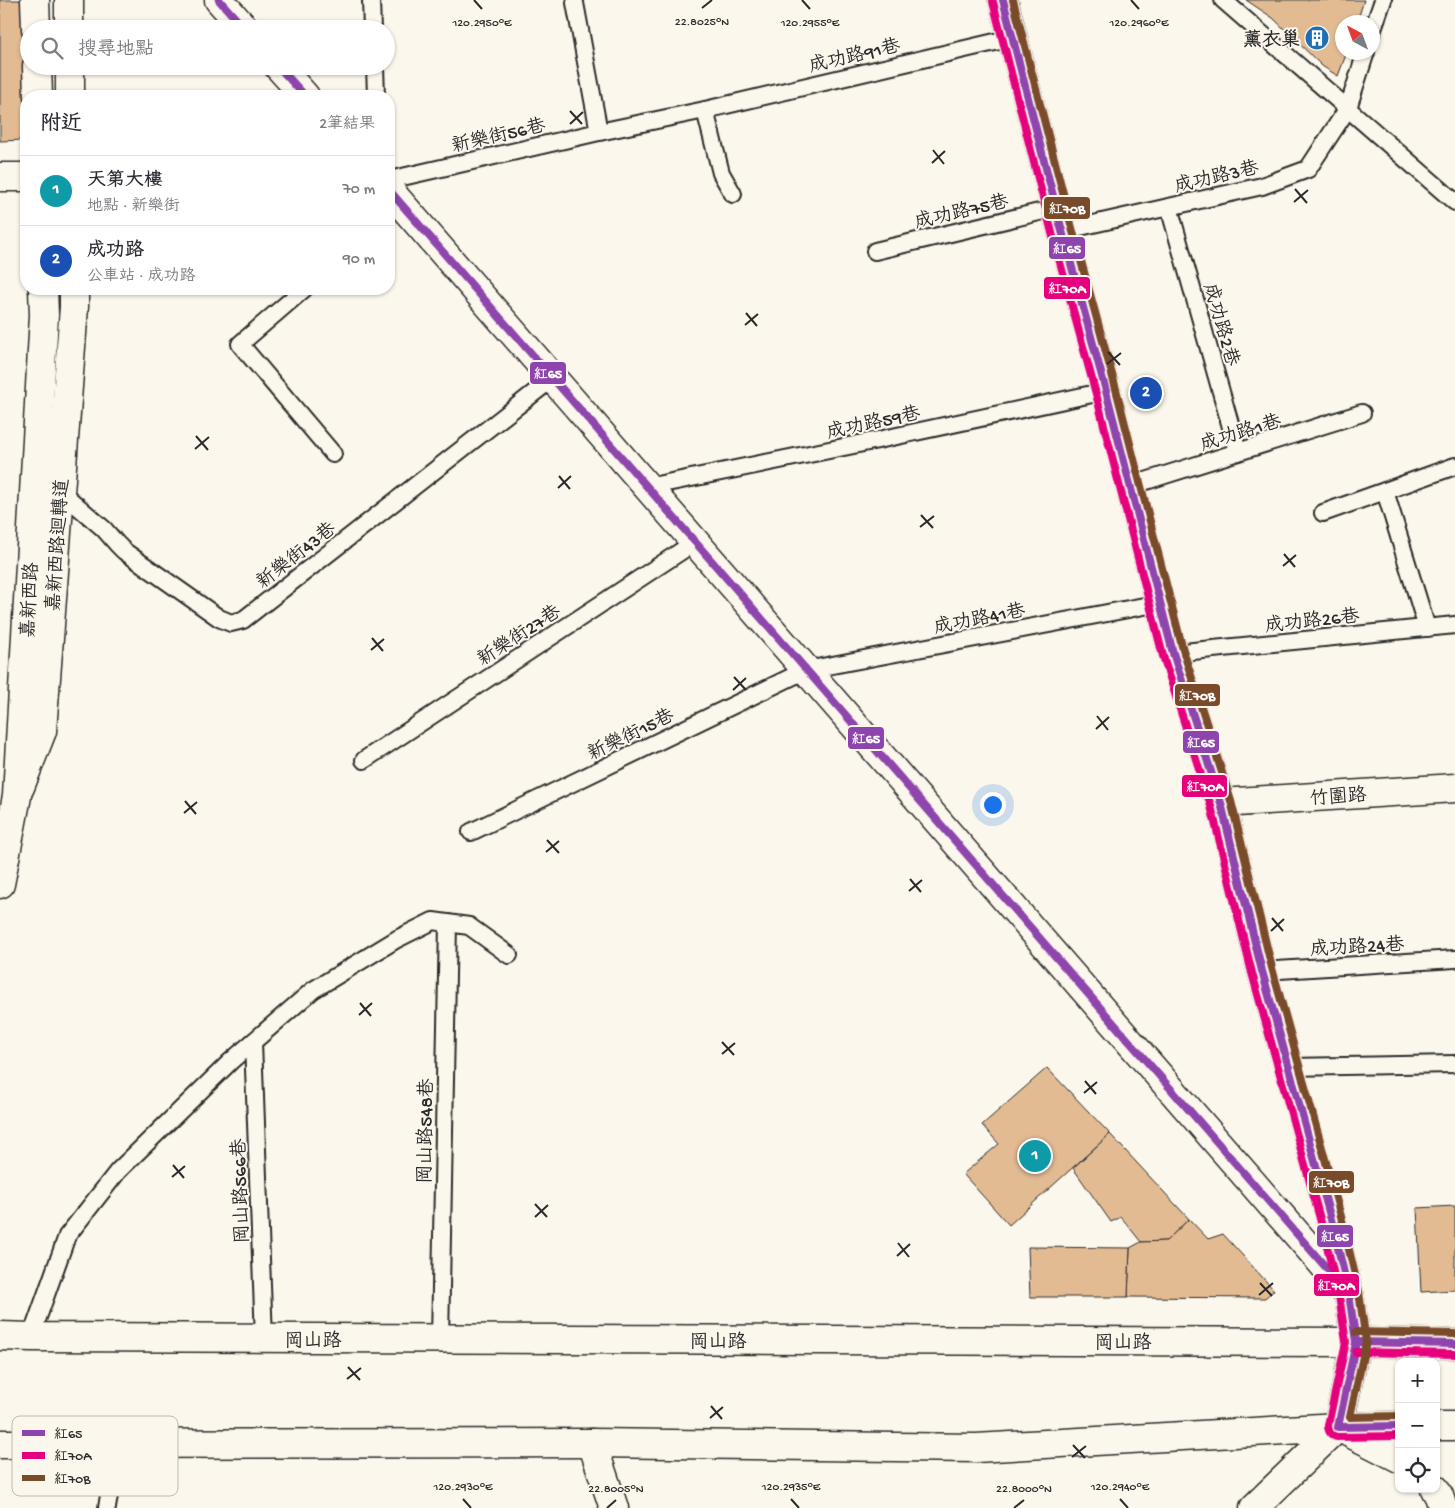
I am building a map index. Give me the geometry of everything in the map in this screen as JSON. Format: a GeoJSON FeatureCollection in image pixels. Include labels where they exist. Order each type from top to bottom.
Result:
{"type":"FeatureCollection","features":[{"type":"Feature","properties":{"kind":"main road"},"geometry":{"type":"LineString","coordinates":[[35,0],[36,20]]}},
{"type":"Feature","properties":{"kind":"main road"},"geometry":{"type":"LineString","coordinates":[[69,0],[69,20]]}},
{"type":"Feature","properties":{"kind":"main road"},"geometry":{"type":"LineString","coordinates":[[219,0],[237,20]]}},
{"type":"Feature","properties":{"kind":"main road"},"geometry":{"type":"LineString","coordinates":[[1003,0],[1173,653],[1221,803],[1262,971],[1332,1223],[1349,1294],[1356,1342],[1338,1427],[1254,1508]]}},
{"type":"Feature","properties":{"kind":"main road"},"geometry":{"type":"LineString","coordinates":[[37,75],[38,90]]}},
{"type":"Feature","properties":{"kind":"main road"},"geometry":{"type":"LineString","coordinates":[[70,75],[70,90]]}},
{"type":"Feature","properties":{"kind":"main road"},"geometry":{"type":"LineString","coordinates":[[286,75],[300,90]]}},
{"type":"Feature","properties":{"kind":"main road"},"geometry":{"type":"LineString","coordinates":[[0,178],[20,177]]}},
{"type":"Feature","properties":{"kind":"main road"},"geometry":{"type":"LineString","coordinates":[[395,205],[552,378],[1349,1294]]}},
{"type":"Feature","properties":{"kind":"main road","name":"嘉新西路迴轉道"},"geometry":{"type":"LineString","coordinates":[[16,796],[42,731],[74,295]]}},
{"type":"Feature","properties":{"kind":"main road","name":"嘉新西路"},"geometry":{"type":"LineString","coordinates":[[0,884],[16,796],[44,302]]}},
{"type":"Feature","properties":{"kind":"main road","name":"竹圍路"},"geometry":{"type":"LineString","coordinates":[[1221,803],[1455,788]]}},
{"type":"Feature","properties":{"kind":"main road","name":"岡山路"},"geometry":{"type":"LineString","coordinates":[[0,1336],[31,1338],[440,1340],[1356,1342],[1448,1350]]}},
{"type":"Feature","properties":{"kind":"main road"},"geometry":{"type":"LineString","coordinates":[[178,1444],[592,1443],[976,1448],[1338,1427],[1395,1426]]}},
{"type":"Feature","properties":{"kind":"main road"},"geometry":{"type":"LineString","coordinates":[[1440,1426],[1455,1426]]}},
{"type":"Feature","properties":{"kind":"main road"},"geometry":{"type":"LineString","coordinates":[[1338,1427],[1395,1456]]}},
{"type":"Feature","properties":{"kind":"main road"},"geometry":{"type":"LineString","coordinates":[[592,1443],[609,1502]]}},
{"type":"Feature","properties":{"kind":"main road"},"geometry":{"type":"LineString","coordinates":[[1437,1493],[1443,1508]]}},
{"type":"Feature","properties":{"kind":"lane"},"geometry":{"type":"LineString","coordinates":[[371,0],[372,20]]}},
{"type":"Feature","properties":{"kind":"lane"},"geometry":{"type":"LineString","coordinates":[[1223,0],[1455,202]]}},
{"type":"Feature","properties":{"kind":"lane"},"geometry":{"type":"LineString","coordinates":[[1378,15],[1383,0]]}},
{"type":"Feature","properties":{"kind":"lane"},"geometry":{"type":"LineString","coordinates":[[575,2],[599,132]]}},
{"type":"Feature","properties":{"kind":"lane","name":"成功路91巷"},"geometry":{"type":"LineString","coordinates":[[705,110],[1012,38]]}},
{"type":"Feature","properties":{"kind":"lane","name":"成功路3巷"},"geometry":{"type":"LineString","coordinates":[[1059,219],[1169,207],[1262,186],[1308,169],[1348,108],[1363,60]]}},
{"type":"Feature","properties":{"kind":"lane"},"geometry":{"type":"LineString","coordinates":[[375,75],[376,90]]}},
{"type":"Feature","properties":{"kind":"lane"},"geometry":{"type":"LineString","coordinates":[[705,110],[721,173],[733,194]]}},
{"type":"Feature","properties":{"kind":"lane","name":"新樂街56巷"},"geometry":{"type":"LineString","coordinates":[[395,179],[705,110]]}},
{"type":"Feature","properties":{"kind":"lane","name":"成功路2巷"},"geometry":{"type":"LineString","coordinates":[[1169,207],[1238,452]]}},
{"type":"Feature","properties":{"kind":"lane","name":"成功路75巷"},"geometry":{"type":"LineString","coordinates":[[875,251],[1059,219]]}},
{"type":"Feature","properties":{"kind":"lane"},"geometry":{"type":"LineString","coordinates":[[297,295],[240,344],[333,454]]}},
{"type":"Feature","properties":{"kind":"lane","name":"新樂街43巷"},"geometry":{"type":"LineString","coordinates":[[60,490],[104,529],[124,551],[219,618],[231,623],[243,620],[552,378]]}},
{"type":"Feature","properties":{"kind":"lane","name":"成功路59巷"},"geometry":{"type":"LineString","coordinates":[[647,487],[883,440],[1106,391]]}},
{"type":"Feature","properties":{"kind":"lane","name":"成功路1巷"},"geometry":{"type":"LineString","coordinates":[[1130,486],[1362,413]]}},
{"type":"Feature","properties":{"kind":"lane"},"geometry":{"type":"LineString","coordinates":[[1323,513],[1455,466]]}},
{"type":"Feature","properties":{"kind":"lane"},"geometry":{"type":"LineString","coordinates":[[1385,491],[1426,628]]}},
{"type":"Feature","properties":{"kind":"lane","name":"新樂街27巷"},"geometry":{"type":"LineString","coordinates":[[364,760],[695,542]]}},
{"type":"Feature","properties":{"kind":"lane","name":"成功路41巷"},"geometry":{"type":"LineString","coordinates":[[806,670],[1160,603]]}},
{"type":"Feature","properties":{"kind":"lane","name":"成功路26巷"},"geometry":{"type":"LineString","coordinates":[[1173,653],[1455,625]]}},
{"type":"Feature","properties":{"kind":"lane","name":"新樂街15巷"},"geometry":{"type":"LineString","coordinates":[[471,832],[806,670]]}},
{"type":"Feature","properties":{"kind":"lane"},"geometry":{"type":"LineString","coordinates":[[31,1338],[67,1236],[118,1171],[231,1061],[313,990],[397,939],[433,921],[469,926],[509,955]]}},
{"type":"Feature","properties":{"kind":"lane","name":"岡山路548巷"},"geometry":{"type":"LineString","coordinates":[[440,1340],[448,923]]}},
{"type":"Feature","properties":{"kind":"lane","name":"成功路24巷"},"geometry":{"type":"LineString","coordinates":[[1262,971],[1455,959]]}},
{"type":"Feature","properties":{"kind":"lane","name":"岡山路566巷"},"geometry":{"type":"LineString","coordinates":[[253,1042],[264,1339]]}},
{"type":"Feature","properties":{"kind":"lane"},"geometry":{"type":"LineString","coordinates":[[1289,1068],[1455,1064]]}},
{"type":"Feature","properties":{"kind":"building"},"geometry":{"type":"Polygon","coordinates":[[[0,0],[48,0],[35,20],[20,20],[20,75],[28,75],[27,90],[20,90],[20,140],[0,141],[0,0]]]}},
{"type":"Feature","properties":{"kind":"building","name":"薰衣巢"},"geometry":{"type":"Polygon","coordinates":[[[1246,0],[1364,0],[1359,15],[1335,15],[1335,60],[1344,60],[1338,76],[1322,66],[1273,18],[1246,0]]]}},
{"type":"Feature","properties":{"kind":"building"},"geometry":{"type":"Polygon","coordinates":[[[1047,1068],[1110,1134],[1009,1225],[963,1174],[999,1144],[982,1125],[1047,1068]]]}},
{"type":"Feature","properties":{"kind":"building"},"geometry":{"type":"Polygon","coordinates":[[[1110,1134],[1189,1219],[1166,1241],[1141,1242],[1121,1217],[1111,1222],[1073,1168],[1110,1134]]]}},
{"type":"Feature","properties":{"kind":"building"},"geometry":{"type":"Polygon","coordinates":[[[1455,1206],[1455,1290],[1421,1292],[1417,1208],[1455,1206]]]}},
{"type":"Feature","properties":{"kind":"building"},"geometry":{"type":"Polygon","coordinates":[[[1189,1219],[1208,1239],[1223,1234],[1274,1290],[1265,1298],[1128,1297],[1130,1248],[1141,1242],[1166,1241],[1189,1219]]]}},
{"type":"Feature","properties":{"kind":"building"},"geometry":{"type":"Polygon","coordinates":[[[1028,1247],[1130,1248],[1128,1297],[1030,1297],[1028,1247]]]}},
{"type":"Feature","properties":{"kind":"transit line","name":"紅65"},"geometry":{"type":"LineString","coordinates":[[219,0],[237,20]]}},
{"type":"Feature","properties":{"kind":"transit line","name":"紅65"},"geometry":{"type":"LineString","coordinates":[[1003,0],[1173,653],[1221,803],[1262,971],[1332,1223],[1349,1294],[1356,1342],[1338,1427],[1395,1426]]}},
{"type":"Feature","properties":{"kind":"transit line","name":"紅70B"},"geometry":{"type":"LineString","coordinates":[[1013,0],[1183,650],[1231,801],[1272,968],[1342,1220],[1359,1292],[1366,1342],[1350,1417],[1395,1416]]}},
{"type":"Feature","properties":{"kind":"transit line","name":"紅70A"},"geometry":{"type":"LineString","coordinates":[[993,2],[1163,656],[1211,806],[1252,973],[1322,1226],[1339,1296],[1346,1342],[1328,1425],[1329,1429],[1337,1437],[1395,1436]]}},
{"type":"Feature","properties":{"kind":"transit line","name":"紅65"},"geometry":{"type":"LineString","coordinates":[[286,75],[300,90]]}},
{"type":"Feature","properties":{"kind":"transit line","name":"紅65"},"geometry":{"type":"LineString","coordinates":[[395,197],[1343,1287]]}},
{"type":"Feature","properties":{"kind":"transit line","name":"紅70B"},"geometry":{"type":"LineString","coordinates":[[1356,1332],[1455,1334]]}},
{"type":"Feature","properties":{"kind":"transit line","name":"紅65"},"geometry":{"type":"LineString","coordinates":[[1356,1342],[1455,1344]]}},
{"type":"Feature","properties":{"kind":"transit line","name":"紅70A"},"geometry":{"type":"LineString","coordinates":[[1356,1352],[1455,1354]]}},
{"type":"Feature","properties":{"kind":"place","name":"薰衣巢"},"geometry":{"type":"Point","coordinates":[1317,38]}},
{"type":"Feature","properties":{"kind":"place","name":"成功路"},"geometry":{"type":"Point","coordinates":[1146,393]}},
{"type":"Feature","properties":{"kind":"place","name":"天第大樓"},"geometry":{"type":"Point","coordinates":[1035,1156]}}]}
